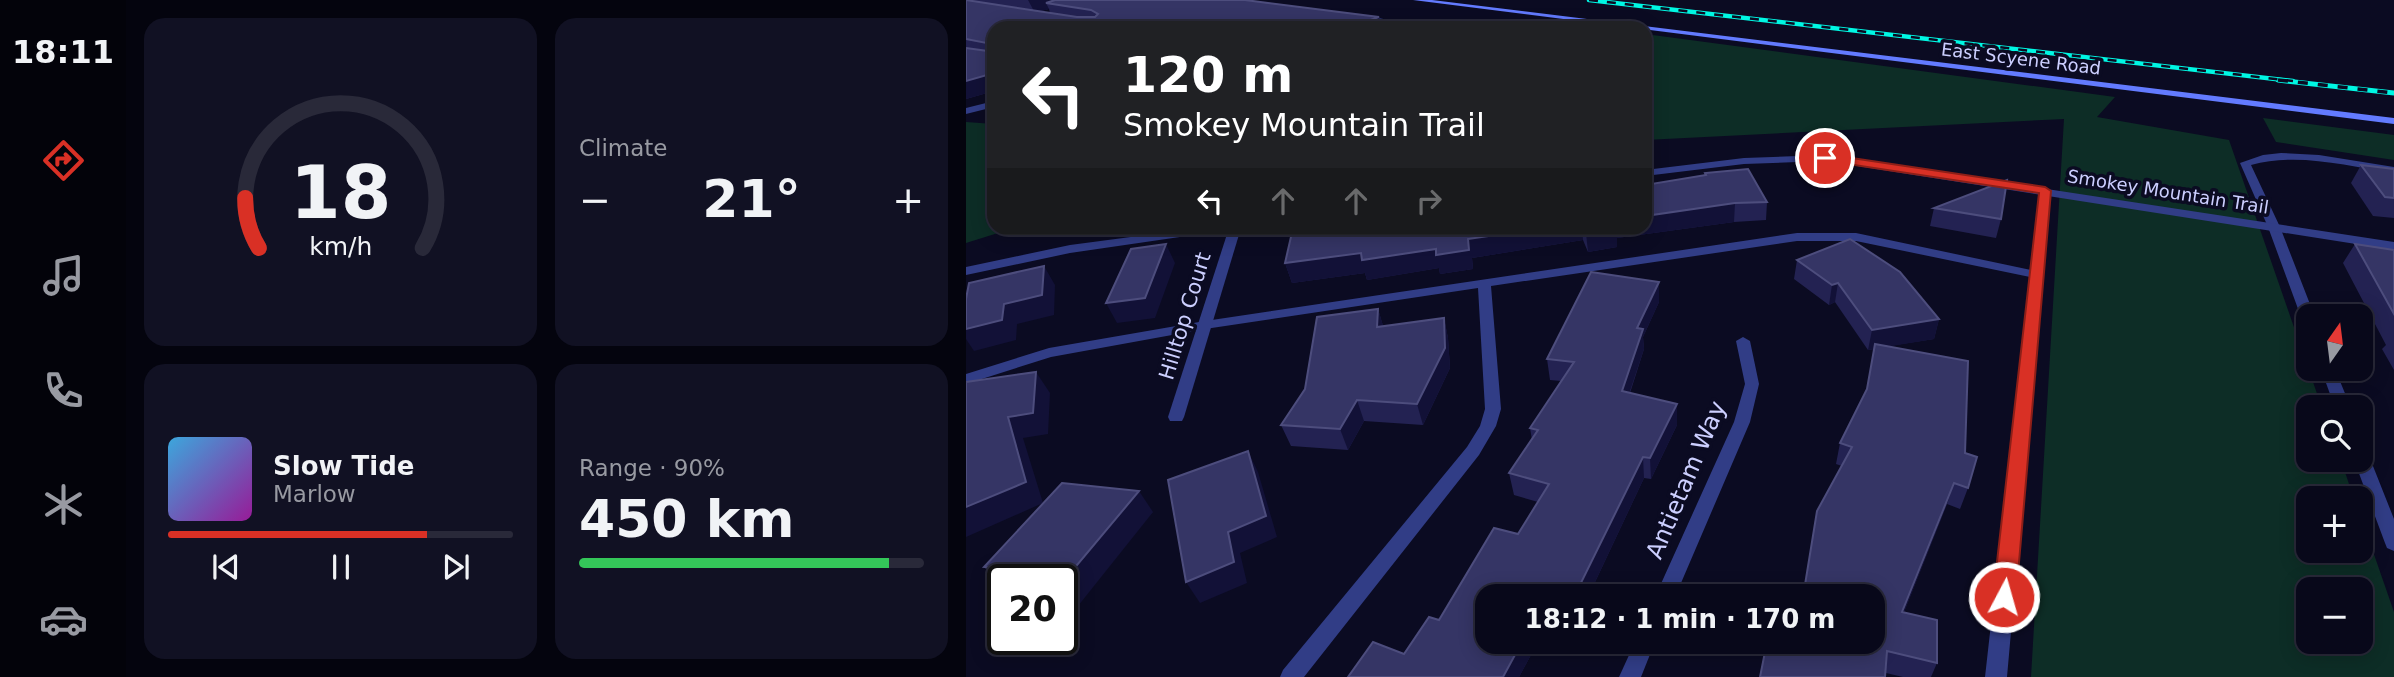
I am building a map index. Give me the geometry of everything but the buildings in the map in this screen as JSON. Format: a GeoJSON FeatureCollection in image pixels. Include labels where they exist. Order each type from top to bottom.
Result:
{"type":"FeatureCollection","features":[{"type":"Feature","properties":{"kind":"street","name":"East Scyene Road"},"geometry":{"type":"LineString","coordinates":[[1416,0],[1587,21]]}},
{"type":"Feature","properties":{"kind":"street"},"geometry":{"type":"LineString","coordinates":[[1352,15],[1382,21]]}},
{"type":"Feature","properties":{"kind":"street","name":"East Scyene Road"},"geometry":{"type":"LineString","coordinates":[[1652,29],[2394,121]]}},
{"type":"Feature","properties":{"kind":"street"},"geometry":{"type":"LineString","coordinates":[[966,111],[987,106]]}},
{"type":"Feature","properties":{"kind":"street"},"geometry":{"type":"LineString","coordinates":[[2303,304],[2274,227],[2245,163],[2264,156],[2288,155],[2394,170]]}},
{"type":"Feature","properties":{"kind":"street","name":"Smokey Mountain Trail"},"geometry":{"type":"LineString","coordinates":[[1652,172],[1744,161],[1825,158],[2394,246]]}},
{"type":"Feature","properties":{"kind":"street"},"geometry":{"type":"LineString","coordinates":[[1996,677],[2045,191]]}},
{"type":"Feature","properties":{"kind":"street"},"geometry":{"type":"LineString","coordinates":[[966,271],[1070,249],[1171,235]]}},
{"type":"Feature","properties":{"kind":"street","name":"Hilltop Court"},"geometry":{"type":"LineString","coordinates":[[1176,417],[1233,235]]}},
{"type":"Feature","properties":{"kind":"street"},"geometry":{"type":"LineString","coordinates":[[966,379],[1049,353],[1205,325],[1797,237],[1856,237],[2037,275]]}},
{"type":"Feature","properties":{"kind":"street"},"geometry":{"type":"LineString","coordinates":[[1291,677],[1473,451],[1488,426],[1493,409],[1483,284]]}},
{"type":"Feature","properties":{"kind":"street","name":"Antietam Way"},"geometry":{"type":"LineString","coordinates":[[1671,584],[1742,422],[1752,384],[1743,341]]}},
{"type":"Feature","properties":{"kind":"street"},"geometry":{"type":"LineString","coordinates":[[2367,472],[2394,543]]}},
{"type":"Feature","properties":{"kind":"street"},"geometry":{"type":"LineString","coordinates":[[1630,677],[1640,654]]}},
{"type":"Feature","properties":{"kind":"green space"},"geometry":{"type":"Polygon","coordinates":[[[1652,35],[2115,97],[2097,117],[2229,140],[2296,333],[2296,382],[2313,382],[2317,395],[2296,395],[2296,472],[2345,472],[2350,486],[2296,486],[2296,563],[2373,563],[2373,552],[2394,612],[2394,677],[2031,677],[2064,119],[1652,140],[1652,35]]]}},
{"type":"Feature","properties":{"kind":"green space"},"geometry":{"type":"Polygon","coordinates":[[[2263,118],[2394,135],[2394,160],[2276,142],[2263,118]]]}},
{"type":"Feature","properties":{"kind":"green space"},"geometry":{"type":"Polygon","coordinates":[[[966,122],[987,124],[987,235],[992,235],[966,243],[966,122]]]}},
{"type":"Feature","properties":{"kind":"railway"},"geometry":{"type":"LineString","coordinates":[[1589,0],[2293,81]]}},
{"type":"Feature","properties":{"kind":"railway"},"geometry":{"type":"LineString","coordinates":[[2278,80],[2394,93]]}},
{"type":"Feature","properties":{"kind":"route"},"geometry":{"type":"LineString","coordinates":[[1825,158],[2045,191],[2004,597]]}}]}
